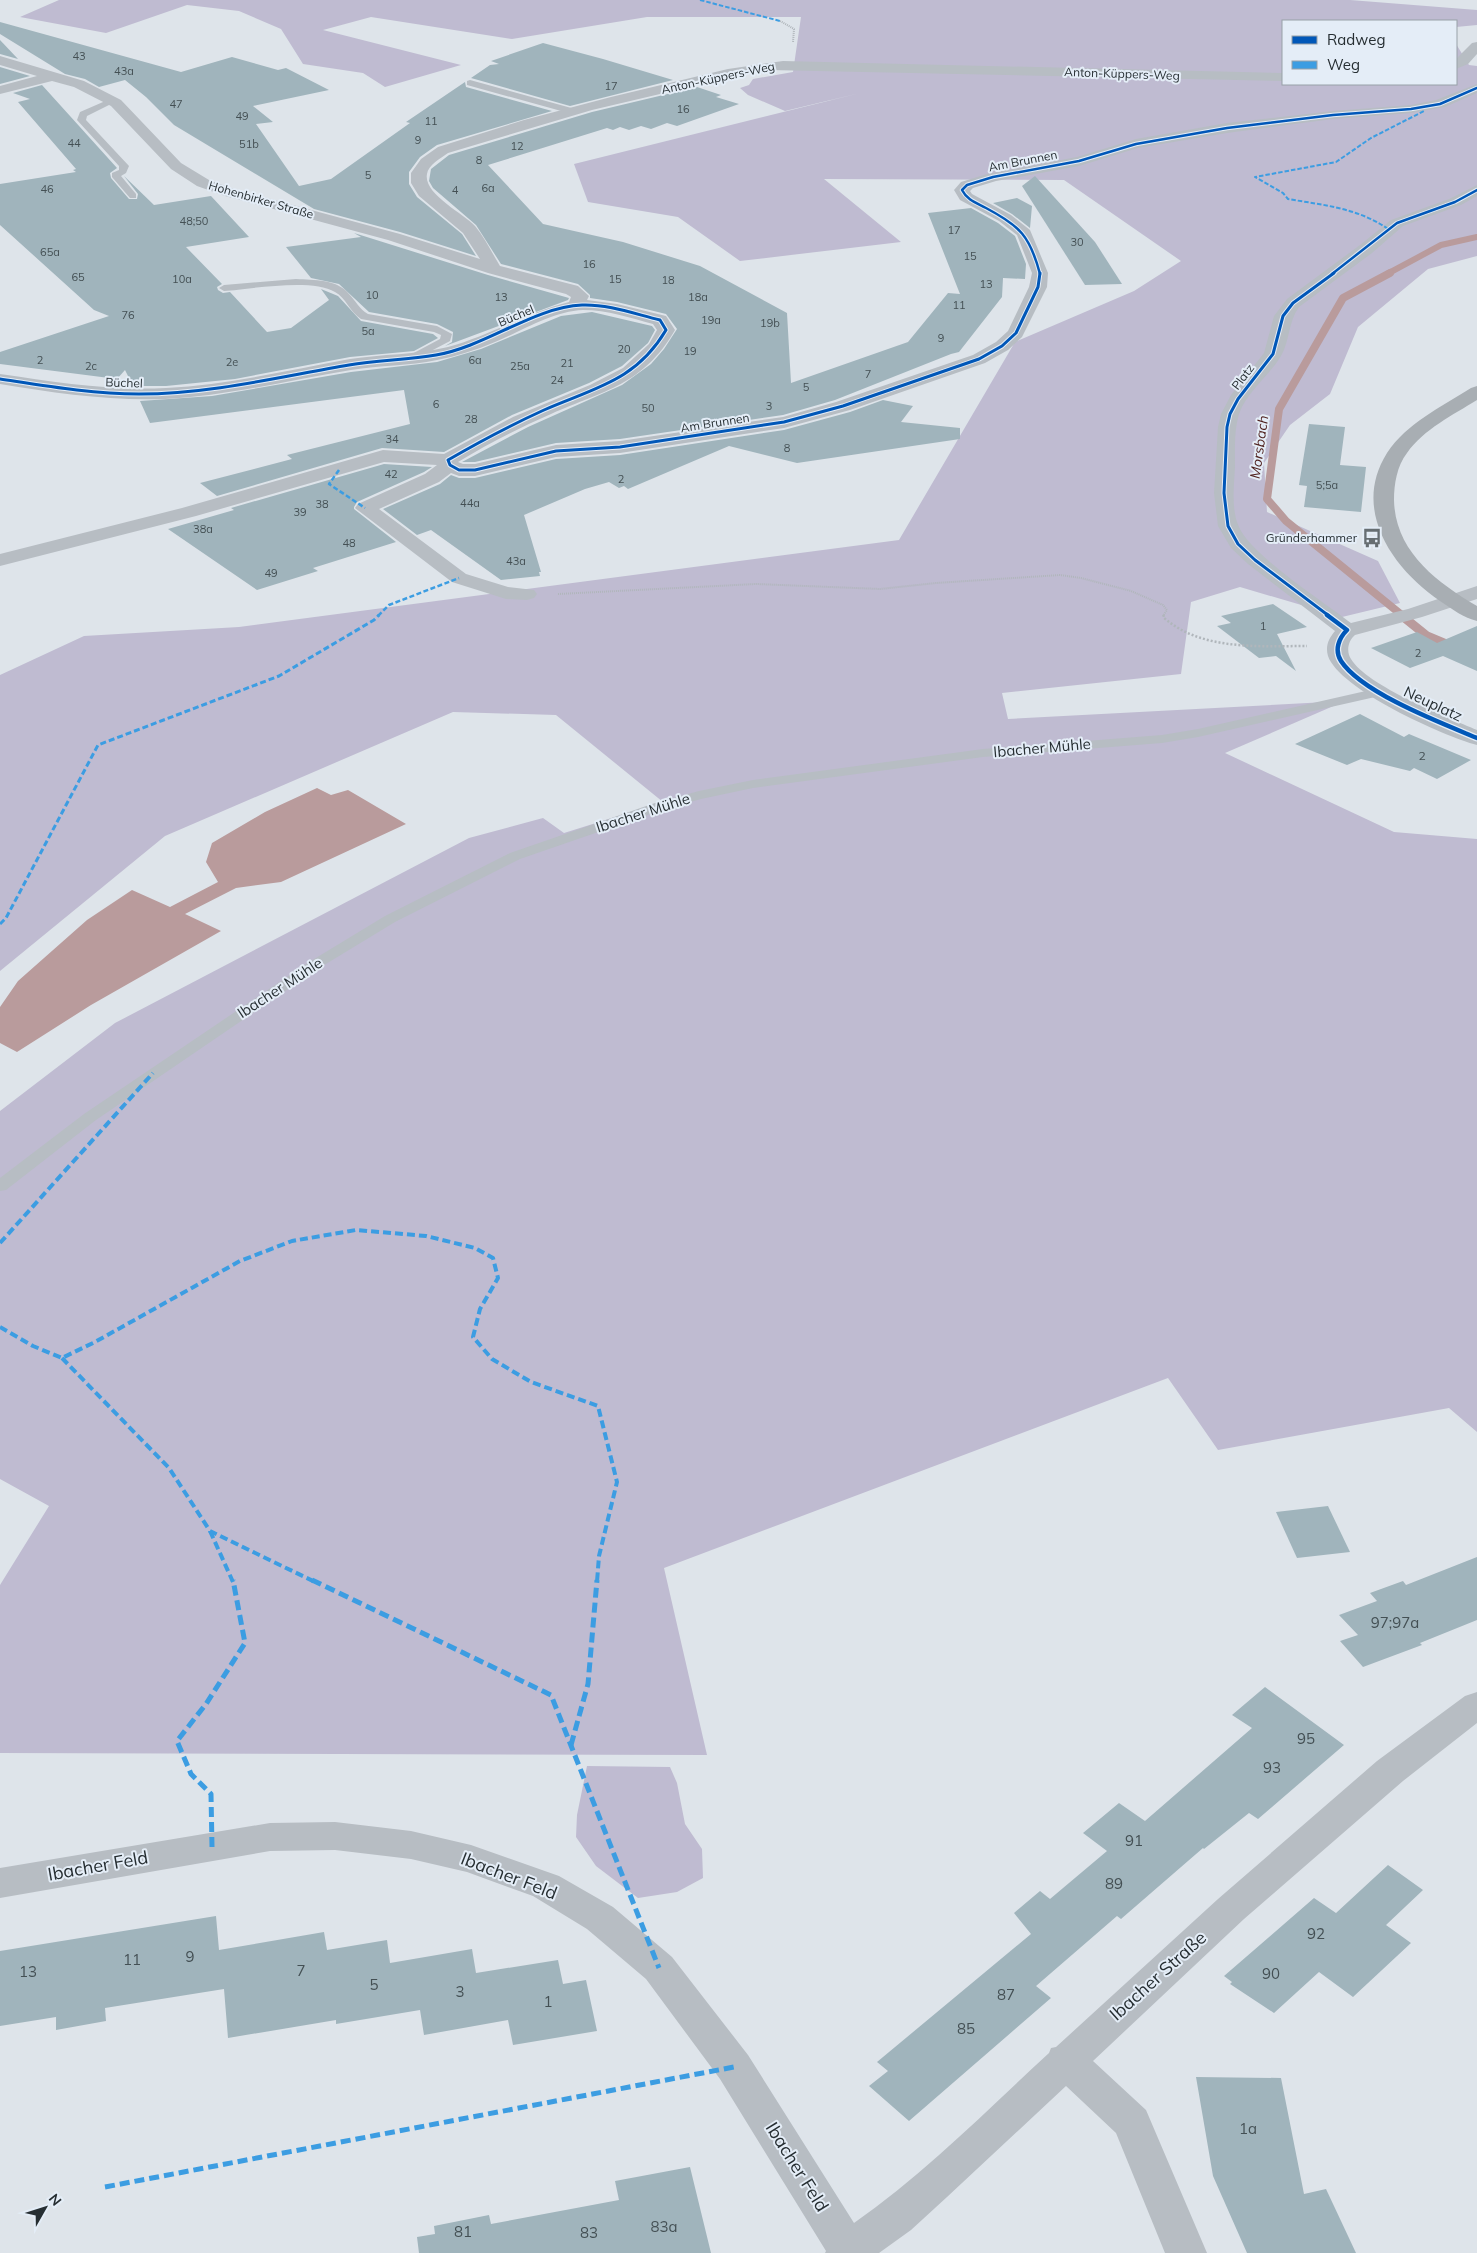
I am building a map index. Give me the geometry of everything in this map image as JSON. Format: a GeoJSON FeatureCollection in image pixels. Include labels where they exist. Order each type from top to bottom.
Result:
{"type":"FeatureCollection","features":[{"type":"Feature","properties":{"kind":"main road"},"geometry":{"type":"LineString","coordinates":[[1477,392],[1426,425],[1400,449],[1389,468],[1383,506],[1391,538],[1430,586],[1477,615]]}},
{"type":"Feature","properties":{"kind":"street"},"geometry":{"type":"LineString","coordinates":[[1457,64],[1463,61],[1477,46]]}},
{"type":"Feature","properties":{"kind":"street","name":"Hohenbirker Straße"},"geometry":{"type":"LineString","coordinates":[[0,60],[79,84],[113,101],[176,166],[203,183],[274,205],[394,237],[494,269]]}},
{"type":"Feature","properties":{"kind":"street","name":"Anton-Küppers-Weg"},"geometry":{"type":"LineString","coordinates":[[494,269],[469,231],[420,189],[417,176],[422,165],[427,159],[443,150],[572,111],[744,70],[783,65],[1282,77]]}},
{"type":"Feature","properties":{"kind":"street"},"geometry":{"type":"LineString","coordinates":[[0,90],[53,76]]}},
{"type":"Feature","properties":{"kind":"street","name":"Am Brunnen"},"geometry":{"type":"LineString","coordinates":[[450,463],[459,470],[476,470],[556,450],[620,447],[784,422],[843,406],[933,376],[979,359],[1002,346],[1016,334],[1038,287],[1040,273],[1024,234],[1005,218],[966,197],[962,190],[967,185],[993,176],[1079,161],[1136,144],[1227,128],[1341,114],[1411,109],[1440,104],[1477,88]]}},
{"type":"Feature","properties":{"kind":"street","name":"Platz"},"geometry":{"type":"LineString","coordinates":[[1342,638],[1238,544],[1228,526],[1224,493],[1227,427],[1230,414],[1238,399],[1273,354],[1283,316],[1292,303],[1366,249],[1392,226],[1411,216],[1455,202],[1477,190]]}},
{"type":"Feature","properties":{"kind":"street"},"geometry":{"type":"LineString","coordinates":[[494,269],[572,290],[580,296],[576,305]]}},
{"type":"Feature","properties":{"kind":"street","name":"Büchel"},"geometry":{"type":"LineString","coordinates":[[0,379],[96,392],[159,394],[218,388],[352,365],[456,350],[544,314],[576,305],[635,313],[660,320],[666,330],[660,343],[634,370],[618,380],[544,410],[471,446],[432,478],[364,508],[459,578],[506,593],[528,594]]}},
{"type":"Feature","properties":{"kind":"street"},"geometry":{"type":"LineString","coordinates":[[0,560],[190,512],[384,456],[450,463]]}},
{"type":"Feature","properties":{"kind":"street"},"geometry":{"type":"LineString","coordinates":[[1379,692],[1354,675],[1341,661],[1342,638],[1377,621],[1415,612],[1477,592]]}},
{"type":"Feature","properties":{"kind":"street","name":"Neuplatz"},"geometry":{"type":"LineString","coordinates":[[1379,692],[1477,738]]}},
{"type":"Feature","properties":{"kind":"street","name":"Ibacher Straße"},"geometry":{"type":"LineString","coordinates":[[848,2252],[934,2185],[1065,2060],[1231,1909],[1375,1784],[1477,1705]]}},
{"type":"Feature","properties":{"kind":"street","name":"Ibacher Feld"},"geometry":{"type":"LineString","coordinates":[[0,1883],[270,1837],[335,1836],[411,1845],[471,1859],[546,1886],[600,1918],[659,1968],[734,2067],[848,2252]]}},
{"type":"Feature","properties":{"kind":"street"},"geometry":{"type":"LineString","coordinates":[[1065,2060],[1132,2122],[1186,2253]]}},
{"type":"Feature","properties":{"kind":"lane"},"geometry":{"type":"LineString","coordinates":[[470,83],[572,111]]}},
{"type":"Feature","properties":{"kind":"lane"},"geometry":{"type":"LineString","coordinates":[[113,101],[83,114],[81,120],[124,166],[123,172],[115,175],[133,196]]}},
{"type":"Feature","properties":{"kind":"lane","name":"Büchel"},"geometry":{"type":"LineString","coordinates":[[224,288],[278,283],[325,285],[337,288],[345,294],[355,312],[365,317],[437,329],[447,334],[445,341],[414,357]]}},
{"type":"Feature","properties":{"kind":"lane","name":"Ibacher Mühle"},"geometry":{"type":"LineString","coordinates":[[0,1186],[90,1117],[311,966],[390,919],[515,856],[660,806],[699,795],[753,784],[983,753],[1162,739],[1198,734],[1379,692]]}},
{"type":"Feature","properties":{"kind":"path"},"geometry":{"type":"LineString","coordinates":[[780,21],[794,28],[794,33]]}},
{"type":"Feature","properties":{"kind":"path"},"geometry":{"type":"LineString","coordinates":[[528,594],[756,584],[880,589],[936,583],[1060,575],[1105,583],[1152,599],[1163,605],[1167,610],[1163,617],[1169,624],[1212,642],[1266,646],[1342,638]]}},
{"type":"Feature","properties":{"kind":"shaded area"},"geometry":{"type":"Polygon","coordinates":[[[59,0],[1350,0],[1477,10],[1477,25],[1457,27],[1457,20],[1282,20],[1282,85],[1457,85],[1457,46],[1469,65],[1477,66],[1477,256],[1428,269],[1358,327],[1330,394],[1290,425],[1264,463],[1267,512],[1378,561],[1400,603],[1342,617],[1240,587],[1191,602],[1181,674],[1002,693],[1008,719],[1345,701],[1225,753],[1394,832],[1477,839],[1477,1432],[1449,1408],[1218,1450],[1168,1378],[664,1568],[707,1755],[0,1753],[0,1585],[49,1506],[0,1479],[0,1111],[115,1023],[469,838],[543,818],[564,833],[663,802],[556,715],[453,712],[165,836],[0,971],[0,675],[84,636],[239,627],[899,540],[1015,342],[1134,291],[1181,261],[1064,180],[824,179],[901,242],[740,261],[678,217],[588,202],[574,164],[860,93],[785,111],[748,95],[740,88],[749,85],[753,79],[793,72],[801,17],[647,17],[512,39],[371,17],[323,30],[461,65],[385,87],[363,73],[303,64],[281,29],[239,11],[187,5],[106,33],[20,17],[59,0]]]}},
{"type":"Feature","properties":{"kind":"shaded area"},"geometry":{"type":"Polygon","coordinates":[[[317,788],[331,795],[348,790],[406,824],[281,882],[236,888],[185,914],[221,931],[91,1005],[17,1052],[0,1043],[0,1007],[18,981],[87,920],[132,890],[170,907],[218,882],[206,862],[212,843],[265,812],[317,788]]]}},
{"type":"Feature","properties":{"kind":"shaded area"},"geometry":{"type":"Polygon","coordinates":[[[587,1766],[670,1767],[677,1783],[685,1824],[702,1849],[703,1878],[677,1892],[638,1898],[596,1866],[576,1837],[577,1815],[587,1766]]]}},
{"type":"Feature","properties":{"kind":"building"},"geometry":{"type":"Polygon","coordinates":[[[0,22],[181,72],[232,57],[278,70],[286,68],[329,90],[253,106],[273,122],[256,124],[299,186],[331,179],[410,123],[406,122],[465,82],[466,87],[552,111],[437,145],[420,157],[409,172],[409,184],[417,197],[462,234],[476,256],[400,232],[314,209],[174,125],[146,97],[125,80],[99,87],[85,79],[65,74],[0,34],[0,22]]]}},
{"type":"Feature","properties":{"kind":"building"},"geometry":{"type":"Polygon","coordinates":[[[0,40],[18,59],[0,54],[0,40]]]}},
{"type":"Feature","properties":{"kind":"building"},"geometry":{"type":"Polygon","coordinates":[[[543,43],[673,80],[570,106],[471,78],[490,65],[499,64],[491,61],[543,43]]]}},
{"type":"Feature","properties":{"kind":"building"},"geometry":{"type":"Polygon","coordinates":[[[0,67],[30,76],[0,84],[0,67]]]}},
{"type":"Feature","properties":{"kind":"building"},"geometry":{"type":"Polygon","coordinates":[[[42,85],[117,168],[110,173],[111,178],[129,199],[137,199],[138,194],[124,176],[154,205],[211,196],[249,237],[186,247],[222,284],[217,287],[218,290],[223,293],[230,292],[267,332],[291,328],[329,300],[321,289],[338,296],[361,321],[433,334],[438,338],[414,351],[350,357],[235,379],[166,386],[133,386],[125,370],[117,379],[0,364],[0,352],[109,316],[94,310],[0,225],[0,184],[76,172],[73,170],[76,169],[18,102],[30,99],[13,93],[42,85]]]}},
{"type":"Feature","properties":{"kind":"building"},"geometry":{"type":"Polygon","coordinates":[[[697,87],[721,95],[716,97],[739,104],[677,126],[667,123],[651,129],[641,126],[629,130],[620,127],[613,130],[607,128],[488,165],[543,224],[623,242],[700,266],[787,313],[791,383],[908,342],[948,293],[960,294],[928,213],[971,208],[998,223],[1015,236],[1026,264],[1025,279],[1003,278],[1002,297],[959,352],[835,400],[783,415],[620,439],[556,443],[475,462],[462,462],[528,427],[622,385],[651,364],[677,329],[666,314],[617,302],[590,298],[590,295],[578,284],[501,264],[476,225],[433,188],[429,181],[431,169],[449,155],[592,112],[697,87]]]}},
{"type":"Feature","properties":{"kind":"building"},"geometry":{"type":"Polygon","coordinates":[[[1035,176],[1095,242],[1122,284],[1085,285],[1022,186],[1035,176]]]}},
{"type":"Feature","properties":{"kind":"building"},"geometry":{"type":"Polygon","coordinates":[[[1017,198],[1032,206],[1030,228],[1012,214],[993,203],[1017,198]]]}},
{"type":"Feature","properties":{"kind":"building"},"geometry":{"type":"Polygon","coordinates":[[[354,233],[569,298],[568,300],[445,346],[452,342],[453,332],[437,324],[369,312],[339,284],[311,278],[286,247],[361,237],[354,233]]]}},
{"type":"Feature","properties":{"kind":"building"},"geometry":{"type":"Polygon","coordinates":[[[592,312],[652,326],[655,330],[648,343],[622,366],[589,383],[512,415],[444,452],[382,448],[217,496],[200,483],[292,459],[287,455],[410,424],[404,390],[150,423],[140,401],[212,396],[351,372],[437,362],[481,349],[561,316],[592,312]]]}},
{"type":"Feature","properties":{"kind":"building"},"geometry":{"type":"Polygon","coordinates":[[[883,400],[913,406],[901,422],[960,428],[960,439],[797,463],[729,446],[628,489],[624,486],[619,488],[609,482],[585,489],[524,515],[541,572],[539,572],[540,576],[501,580],[431,530],[417,535],[383,509],[440,484],[451,475],[459,478],[475,478],[556,459],[620,455],[784,430],[850,412],[883,400]]]}},
{"type":"Feature","properties":{"kind":"building"},"geometry":{"type":"Polygon","coordinates":[[[1309,424],[1345,427],[1340,465],[1366,467],[1361,512],[1304,507],[1307,486],[1299,485],[1309,424]]]}},
{"type":"Feature","properties":{"kind":"building"},"geometry":{"type":"Polygon","coordinates":[[[384,464],[432,467],[357,502],[354,507],[354,509],[396,542],[313,568],[318,571],[257,590],[168,529],[234,510],[231,508],[384,464]]]}},
{"type":"Feature","properties":{"kind":"building"},"geometry":{"type":"Polygon","coordinates":[[[1273,604],[1307,627],[1277,634],[1296,671],[1276,656],[1259,658],[1217,626],[1231,623],[1221,616],[1273,604]]]}},
{"type":"Feature","properties":{"kind":"building"},"geometry":{"type":"Polygon","coordinates":[[[1477,626],[1477,671],[1443,656],[1410,668],[1371,648],[1417,632],[1437,643],[1477,626]]]}},
{"type":"Feature","properties":{"kind":"building"},"geometry":{"type":"Polygon","coordinates":[[[1360,714],[1404,737],[1409,734],[1471,760],[1437,779],[1414,768],[1410,771],[1361,759],[1347,765],[1295,744],[1360,714]]]}},
{"type":"Feature","properties":{"kind":"building"},"geometry":{"type":"Polygon","coordinates":[[[1328,1506],[1350,1552],[1297,1558],[1276,1512],[1328,1506]]]}},
{"type":"Feature","properties":{"kind":"building"},"geometry":{"type":"Polygon","coordinates":[[[1477,1557],[1477,1620],[1420,1643],[1422,1645],[1363,1667],[1340,1641],[1358,1635],[1339,1615],[1377,1601],[1370,1593],[1403,1581],[1406,1585],[1477,1557]]]}},
{"type":"Feature","properties":{"kind":"building"},"geometry":{"type":"Polygon","coordinates":[[[1265,1687],[1344,1745],[1258,1819],[1249,1813],[1203,1848],[1121,1919],[1117,1916],[1036,1986],[1051,1998],[909,2121],[869,2086],[888,2071],[877,2062],[1031,1934],[1014,1913],[1040,1891],[1050,1899],[1107,1851],[1083,1833],[1119,1803],[1145,1821],[1252,1728],[1232,1715],[1265,1687]]]}},
{"type":"Feature","properties":{"kind":"building"},"geometry":{"type":"Polygon","coordinates":[[[1388,1865],[1423,1890],[1386,1925],[1411,1943],[1353,1997],[1319,1972],[1274,2013],[1230,1984],[1232,1982],[1224,1976],[1314,1898],[1336,1913],[1388,1865]]]}},
{"type":"Feature","properties":{"kind":"building"},"geometry":{"type":"Polygon","coordinates":[[[216,1916],[219,1950],[324,1932],[327,1950],[387,1940],[390,1963],[472,1949],[476,1973],[558,1960],[563,1984],[586,1980],[597,2031],[513,2045],[508,2020],[424,2035],[420,2010],[336,2024],[336,2020],[228,2038],[224,1989],[105,2008],[106,2021],[56,2030],[56,2017],[0,2026],[0,1951],[216,1916]]]}},
{"type":"Feature","properties":{"kind":"building"},"geometry":{"type":"Polygon","coordinates":[[[1196,2077],[1281,2078],[1304,2194],[1326,2189],[1356,2253],[1247,2253],[1213,2176],[1196,2077]]]}},
{"type":"Feature","properties":{"kind":"building"},"geometry":{"type":"Polygon","coordinates":[[[690,2167],[711,2253],[419,2253],[417,2237],[435,2234],[434,2226],[489,2215],[491,2224],[619,2200],[615,2181],[690,2167]]]}},
{"type":"Feature","properties":{"kind":"waterway","name":"Morsbach"},"geometry":{"type":"LineString","coordinates":[[1387,274],[1441,245],[1477,237]]}},
{"type":"Feature","properties":{"kind":"waterway","name":"Morsbach"},"geometry":{"type":"LineString","coordinates":[[1390,273],[1343,298],[1279,409],[1267,499],[1286,521],[1403,616]]}},
{"type":"Feature","properties":{"kind":"waterway","name":"Morsbach"},"geometry":{"type":"LineString","coordinates":[[1401,615],[1427,636],[1477,657]]}},
{"type":"Feature","properties":{"kind":"marked path"},"geometry":{"type":"LineString","coordinates":[[700,0],[780,21]]}},
{"type":"Feature","properties":{"kind":"marked path"},"geometry":{"type":"LineString","coordinates":[[1388,229],[1378,222],[1353,211],[1288,199],[1283,193],[1255,177],[1336,162],[1371,138],[1424,111]]}},
{"type":"Feature","properties":{"kind":"marked path"},"geometry":{"type":"LineString","coordinates":[[339,470],[329,484],[365,508]]}},
{"type":"Feature","properties":{"kind":"marked path"},"geometry":{"type":"LineString","coordinates":[[0,924],[6,918],[98,745],[279,676],[374,620],[389,605],[459,578]]}},
{"type":"Feature","properties":{"kind":"marked path"},"geometry":{"type":"LineString","coordinates":[[0,1243],[153,1073]]}},
{"type":"Feature","properties":{"kind":"marked path"},"geometry":{"type":"LineString","coordinates":[[0,1327],[33,1346],[62,1358],[95,1342],[240,1261],[292,1241],[356,1230],[426,1236],[475,1248],[493,1258],[498,1278],[480,1309],[473,1337],[492,1359],[531,1382],[598,1406],[617,1482],[599,1556],[588,1684],[571,1745]]}},
{"type":"Feature","properties":{"kind":"marked path"},"geometry":{"type":"LineString","coordinates":[[62,1358],[169,1468],[210,1531],[551,1695],[659,1968]]}},
{"type":"Feature","properties":{"kind":"marked path"},"geometry":{"type":"LineString","coordinates":[[210,1531],[233,1581],[245,1643],[206,1704],[177,1741],[191,1774],[211,1794],[212,1847]]}},
{"type":"Feature","properties":{"kind":"marked path"},"geometry":{"type":"LineString","coordinates":[[105,2187],[734,2067]]}},
{"type":"Feature","properties":{"kind":"cycle path"},"geometry":{"type":"LineString","coordinates":[[0,379],[104,393],[166,394],[192,392],[360,363],[436,355],[454,351],[540,316],[557,310],[583,305],[617,310],[660,320],[666,330],[656,347],[629,372],[596,389],[544,410],[471,446],[448,460],[450,465],[459,470],[475,470],[556,451],[620,447],[784,422],[843,406],[979,359],[1002,346],[1016,333],[1038,287],[1040,273],[1024,233],[1005,218],[966,197],[962,190],[967,185],[993,177],[1079,161],[1136,144],[1227,128],[1333,115],[1411,109],[1440,104],[1477,88]]}},
{"type":"Feature","properties":{"kind":"cycle path"},"geometry":{"type":"LineString","coordinates":[[1477,190],[1455,202],[1397,223],[1366,249],[1293,303],[1283,316],[1273,354],[1238,399],[1230,414],[1227,427],[1224,493],[1228,526],[1238,544],[1255,560],[1347,630],[1339,640],[1337,648],[1341,661],[1349,671],[1382,694],[1403,705],[1477,738]]}},
{"type":"Feature","properties":{"kind":"place","name":"Gründerhammer"},"geometry":{"type":"Point","coordinates":[1372,538]}}]}
